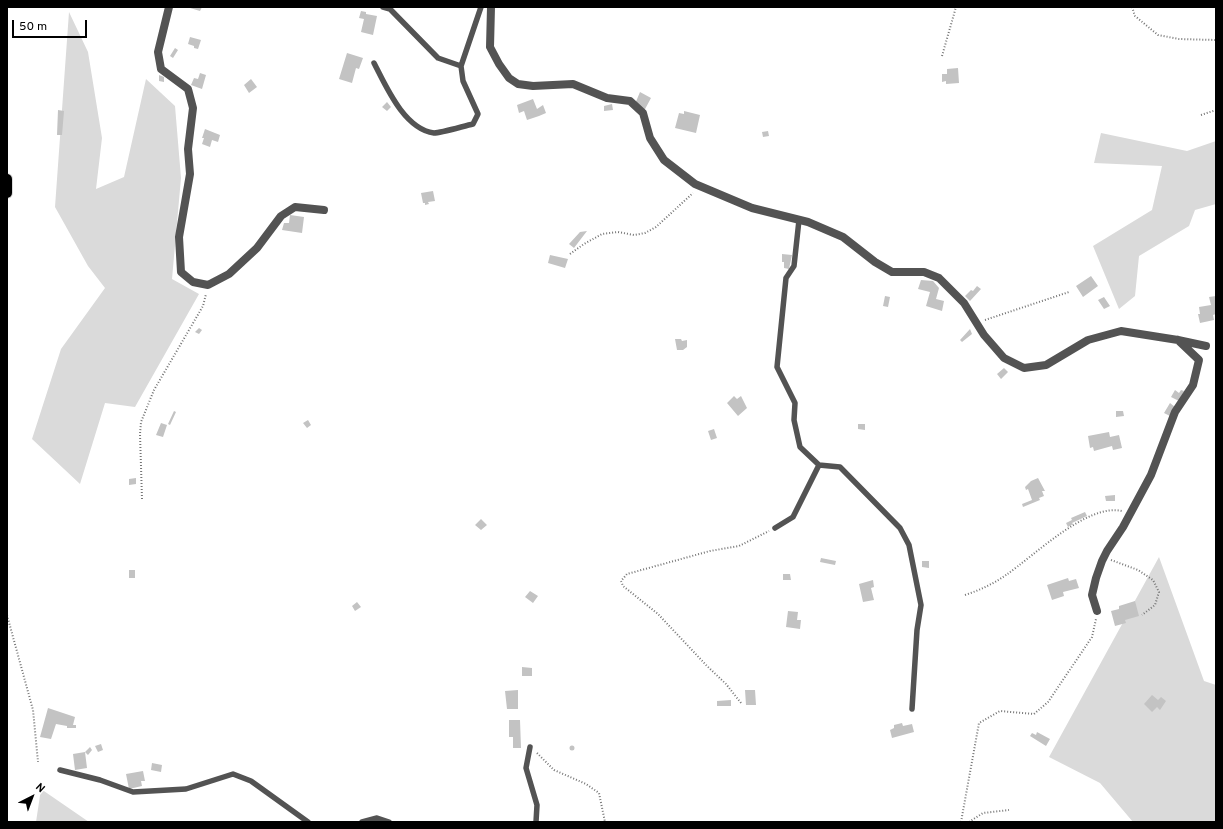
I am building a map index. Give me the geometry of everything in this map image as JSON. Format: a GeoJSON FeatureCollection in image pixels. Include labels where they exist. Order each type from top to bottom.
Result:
{"type":"FeatureCollection","features":[{"type":"Feature","properties":{"kind":"main road"},"geometry":{"type":"LineString","coordinates":[[7,179],[7,193]]}},
{"type":"Feature","properties":{"kind":"street"},"geometry":{"type":"LineString","coordinates":[[169,7],[158,52],[161,69],[188,89],[193,108],[188,149],[190,174],[179,237],[181,272],[193,282],[208,285],[229,274],[257,248],[280,216],[295,207],[324,210]]}},
{"type":"Feature","properties":{"kind":"street"},"geometry":{"type":"LineString","coordinates":[[491,7],[490,47],[499,64],[509,78],[518,84],[533,86],[573,84],[607,98],[630,101],[644,113],[650,138],[664,160],[695,184],[752,208],[808,222],[843,237],[875,262],[892,272],[924,272],[939,278],[964,304],[984,335],[1004,358],[1024,368],[1046,365],[1088,340],[1121,332],[1178,340],[1206,346]]}},
{"type":"Feature","properties":{"kind":"street"},"geometry":{"type":"LineString","coordinates":[[1098,611],[1092,595],[1096,578],[1104,558],[1131,514],[1151,475],[1175,412],[1193,385],[1199,360],[1178,340]]}},
{"type":"Feature","properties":{"kind":"lane"},"geometry":{"type":"LineString","coordinates":[[383,7],[390,9],[438,58],[461,66]]}},
{"type":"Feature","properties":{"kind":"lane"},"geometry":{"type":"LineString","coordinates":[[374,63],[394,102],[417,127],[434,133],[473,124],[478,114],[463,81],[461,66],[481,7]]}},
{"type":"Feature","properties":{"kind":"lane"},"geometry":{"type":"LineString","coordinates":[[799,220],[794,266],[786,278],[777,367],[795,403],[794,420],[800,447],[819,464],[840,468],[900,528],[909,545],[921,605],[917,630],[912,709]]}},
{"type":"Feature","properties":{"kind":"lane"},"geometry":{"type":"LineString","coordinates":[[775,528],[793,517],[819,464]]}},
{"type":"Feature","properties":{"kind":"lane"},"geometry":{"type":"LineString","coordinates":[[530,747],[526,768],[537,805],[536,822]]}},
{"type":"Feature","properties":{"kind":"lane"},"geometry":{"type":"LineString","coordinates":[[60,770],[100,780],[133,792],[186,789],[233,774],[251,780],[308,822]]}},
{"type":"Feature","properties":{"kind":"lane"},"geometry":{"type":"LineString","coordinates":[[362,822],[377,818],[389,822]]}},
{"type":"Feature","properties":{"kind":"path"},"geometry":{"type":"LineString","coordinates":[[942,56],[956,7]]}},
{"type":"Feature","properties":{"kind":"path"},"geometry":{"type":"LineString","coordinates":[[1132,7],[1135,16],[1158,34],[1179,39],[1216,40]]}},
{"type":"Feature","properties":{"kind":"path"},"geometry":{"type":"LineString","coordinates":[[1201,115],[1216,110]]}},
{"type":"Feature","properties":{"kind":"path"},"geometry":{"type":"LineString","coordinates":[[570,254],[602,234],[618,232],[634,235],[645,233],[656,227],[700,186]]}},
{"type":"Feature","properties":{"kind":"path"},"geometry":{"type":"LineString","coordinates":[[142,499],[141,422],[154,390],[203,306],[208,285]]}},
{"type":"Feature","properties":{"kind":"path"},"geometry":{"type":"LineString","coordinates":[[976,323],[1069,292]]}},
{"type":"Feature","properties":{"kind":"path"},"geometry":{"type":"LineString","coordinates":[[965,595],[989,586],[1007,575],[1059,534],[1100,512],[1114,510],[1131,514]]}},
{"type":"Feature","properties":{"kind":"path"},"geometry":{"type":"LineString","coordinates":[[741,703],[726,684],[658,614],[623,586],[621,581],[627,574],[710,551],[738,546],[775,528]]}},
{"type":"Feature","properties":{"kind":"path"},"geometry":{"type":"LineString","coordinates":[[1104,558],[1138,570],[1153,580],[1159,592],[1155,604],[1142,615]]}},
{"type":"Feature","properties":{"kind":"path"},"geometry":{"type":"LineString","coordinates":[[961,822],[979,723],[1000,711],[1034,714],[1048,702],[1092,637],[1098,611]]}},
{"type":"Feature","properties":{"kind":"path"},"geometry":{"type":"LineString","coordinates":[[7,615],[33,710],[38,762]]}},
{"type":"Feature","properties":{"kind":"path"},"geometry":{"type":"LineString","coordinates":[[530,747],[554,770],[586,784],[600,793],[605,822]]}},
{"type":"Feature","properties":{"kind":"path"},"geometry":{"type":"LineString","coordinates":[[969,822],[983,813],[1008,810]]}},
{"type":"Feature","properties":{"kind":"shaded area"},"geometry":{"type":"Polygon","coordinates":[[[69,12],[88,52],[102,138],[96,189],[124,177],[146,79],[175,106],[181,178],[172,279],[199,294],[135,407],[105,403],[80,484],[32,439],[61,349],[105,288],[88,266],[55,207],[69,12]]]}},
{"type":"Feature","properties":{"kind":"shaded area"},"geometry":{"type":"Polygon","coordinates":[[[1101,133],[1187,151],[1216,141],[1216,204],[1195,210],[1189,226],[1139,256],[1135,296],[1119,309],[1093,246],[1152,210],[1162,166],[1094,163],[1101,133]]]}},
{"type":"Feature","properties":{"kind":"shaded area"},"geometry":{"type":"Polygon","coordinates":[[[1159,557],[1204,681],[1216,685],[1216,822],[1133,822],[1100,783],[1049,757],[1159,557]]]}},
{"type":"Feature","properties":{"kind":"shaded area"},"geometry":{"type":"Polygon","coordinates":[[[41,789],[89,822],[36,822],[41,789]]]}},
{"type":"Feature","properties":{"kind":"building"},"geometry":{"type":"Polygon","coordinates":[[[190,7],[202,7],[200,11],[190,7]]]}},
{"type":"Feature","properties":{"kind":"building"},"geometry":{"type":"Polygon","coordinates":[[[361,11],[366,12],[366,14],[377,16],[373,35],[361,32],[364,19],[359,18],[361,11]]]}},
{"type":"Feature","properties":{"kind":"building"},"geometry":{"type":"Polygon","coordinates":[[[190,37],[201,40],[198,49],[188,44],[190,37]]]}},
{"type":"Feature","properties":{"kind":"building"},"geometry":{"type":"Polygon","coordinates":[[[175,48],[178,50],[173,58],[170,56],[175,48]]]}},
{"type":"Feature","properties":{"kind":"building"},"geometry":{"type":"Polygon","coordinates":[[[347,53],[363,58],[359,69],[356,68],[352,83],[339,79],[347,53]]]}},
{"type":"Feature","properties":{"kind":"building"},"geometry":{"type":"Polygon","coordinates":[[[958,68],[959,83],[946,84],[946,81],[942,82],[942,74],[947,74],[947,69],[958,68]]]}},
{"type":"Feature","properties":{"kind":"building"},"geometry":{"type":"Polygon","coordinates":[[[200,73],[206,75],[202,89],[191,85],[194,78],[198,79],[200,73]]]}},
{"type":"Feature","properties":{"kind":"building"},"geometry":{"type":"Polygon","coordinates":[[[159,75],[164,77],[164,82],[159,81],[159,75]]]}},
{"type":"Feature","properties":{"kind":"building"},"geometry":{"type":"Polygon","coordinates":[[[251,79],[257,87],[249,93],[244,85],[251,79]]]}},
{"type":"Feature","properties":{"kind":"building"},"geometry":{"type":"Polygon","coordinates":[[[640,92],[651,98],[644,111],[635,104],[640,92]]]}},
{"type":"Feature","properties":{"kind":"building"},"geometry":{"type":"Polygon","coordinates":[[[533,99],[537,109],[543,105],[546,113],[527,120],[524,111],[519,113],[517,105],[533,99]]]}},
{"type":"Feature","properties":{"kind":"building"},"geometry":{"type":"Polygon","coordinates":[[[387,102],[391,107],[387,111],[382,107],[387,102]]]}},
{"type":"Feature","properties":{"kind":"building"},"geometry":{"type":"Polygon","coordinates":[[[612,104],[613,110],[604,111],[604,106],[612,104]]]}},
{"type":"Feature","properties":{"kind":"building"},"geometry":{"type":"Polygon","coordinates":[[[58,110],[64,111],[62,135],[57,135],[58,110]]]}},
{"type":"Feature","properties":{"kind":"building"},"geometry":{"type":"Polygon","coordinates":[[[684,111],[700,115],[696,133],[675,128],[679,113],[684,114],[684,111]]]}},
{"type":"Feature","properties":{"kind":"building"},"geometry":{"type":"Polygon","coordinates":[[[205,129],[220,135],[218,142],[212,140],[210,147],[202,144],[205,129]]]}},
{"type":"Feature","properties":{"kind":"building"},"geometry":{"type":"Polygon","coordinates":[[[768,131],[769,136],[763,137],[762,132],[768,131]]]}},
{"type":"Feature","properties":{"kind":"building"},"geometry":{"type":"Polygon","coordinates":[[[433,191],[435,201],[428,202],[429,204],[425,205],[425,203],[423,203],[421,193],[433,191]]]}},
{"type":"Feature","properties":{"kind":"building"},"geometry":{"type":"Polygon","coordinates":[[[290,215],[304,217],[302,233],[282,230],[284,223],[289,223],[290,215]]]}},
{"type":"Feature","properties":{"kind":"building"},"geometry":{"type":"Polygon","coordinates":[[[587,231],[574,248],[569,244],[580,232],[587,231]]]}},
{"type":"Feature","properties":{"kind":"building"},"geometry":{"type":"Polygon","coordinates":[[[782,254],[792,255],[789,269],[784,268],[782,254]]]}},
{"type":"Feature","properties":{"kind":"building"},"geometry":{"type":"Polygon","coordinates":[[[550,255],[568,259],[565,268],[548,263],[550,255]]]}},
{"type":"Feature","properties":{"kind":"building"},"geometry":{"type":"Polygon","coordinates":[[[1091,276],[1098,286],[1083,297],[1076,286],[1091,276]]]}},
{"type":"Feature","properties":{"kind":"building"},"geometry":{"type":"Polygon","coordinates":[[[921,280],[933,281],[939,288],[936,299],[944,301],[942,311],[926,306],[930,292],[918,289],[921,280]]]}},
{"type":"Feature","properties":{"kind":"building"},"geometry":{"type":"Polygon","coordinates":[[[977,286],[981,289],[970,301],[965,296],[971,290],[973,291],[977,286]]]}},
{"type":"Feature","properties":{"kind":"building"},"geometry":{"type":"Polygon","coordinates":[[[885,296],[890,297],[888,307],[883,306],[885,296]]]}},
{"type":"Feature","properties":{"kind":"building"},"geometry":{"type":"Polygon","coordinates":[[[1216,296],[1216,314],[1213,315],[1214,320],[1200,323],[1198,314],[1200,314],[1199,307],[1211,305],[1209,297],[1216,296]]]}},
{"type":"Feature","properties":{"kind":"building"},"geometry":{"type":"Polygon","coordinates":[[[1104,297],[1110,306],[1104,309],[1098,300],[1104,297]]]}},
{"type":"Feature","properties":{"kind":"building"},"geometry":{"type":"Polygon","coordinates":[[[199,328],[202,330],[199,334],[195,332],[199,328]]]}},
{"type":"Feature","properties":{"kind":"building"},"geometry":{"type":"Polygon","coordinates":[[[970,329],[972,334],[962,342],[960,340],[970,329]]]}},
{"type":"Feature","properties":{"kind":"building"},"geometry":{"type":"Polygon","coordinates":[[[675,339],[681,339],[682,341],[687,340],[687,347],[683,350],[677,350],[675,339]]]}},
{"type":"Feature","properties":{"kind":"building"},"geometry":{"type":"Polygon","coordinates":[[[1004,368],[1008,372],[1001,379],[997,374],[1004,368]]]}},
{"type":"Feature","properties":{"kind":"building"},"geometry":{"type":"Polygon","coordinates":[[[1175,390],[1179,393],[1181,390],[1184,391],[1179,401],[1171,397],[1175,390]]]}},
{"type":"Feature","properties":{"kind":"building"},"geometry":{"type":"Polygon","coordinates":[[[734,396],[737,399],[741,396],[747,408],[738,416],[727,403],[734,396]]]}},
{"type":"Feature","properties":{"kind":"building"},"geometry":{"type":"Polygon","coordinates":[[[1170,403],[1175,407],[1170,416],[1164,413],[1170,403]]]}},
{"type":"Feature","properties":{"kind":"building"},"geometry":{"type":"Polygon","coordinates":[[[174,411],[176,412],[170,425],[168,424],[174,411]]]}},
{"type":"Feature","properties":{"kind":"building"},"geometry":{"type":"Polygon","coordinates":[[[1116,411],[1123,411],[1124,416],[1116,417],[1116,411]]]}},
{"type":"Feature","properties":{"kind":"building"},"geometry":{"type":"Polygon","coordinates":[[[308,420],[311,425],[307,428],[303,423],[308,420]]]}},
{"type":"Feature","properties":{"kind":"building"},"geometry":{"type":"Polygon","coordinates":[[[161,423],[167,425],[163,437],[156,435],[161,423]]]}},
{"type":"Feature","properties":{"kind":"building"},"geometry":{"type":"Polygon","coordinates":[[[858,424],[865,424],[865,430],[858,429],[858,424]]]}},
{"type":"Feature","properties":{"kind":"building"},"geometry":{"type":"Polygon","coordinates":[[[714,429],[717,438],[711,440],[708,431],[714,429]]]}},
{"type":"Feature","properties":{"kind":"building"},"geometry":{"type":"Polygon","coordinates":[[[1109,432],[1110,437],[1119,435],[1122,448],[1113,450],[1112,446],[1094,451],[1093,447],[1090,448],[1088,436],[1109,432]]]}},
{"type":"Feature","properties":{"kind":"building"},"geometry":{"type":"Polygon","coordinates":[[[136,478],[136,484],[129,485],[129,479],[136,478]]]}},
{"type":"Feature","properties":{"kind":"building"},"geometry":{"type":"Polygon","coordinates":[[[1038,478],[1045,491],[1042,491],[1044,496],[1039,498],[1040,500],[1023,507],[1022,504],[1032,500],[1028,489],[1026,490],[1025,487],[1031,481],[1038,478]]]}},
{"type":"Feature","properties":{"kind":"building"},"geometry":{"type":"Polygon","coordinates":[[[1115,495],[1115,501],[1106,501],[1105,496],[1115,495]]]}},
{"type":"Feature","properties":{"kind":"building"},"geometry":{"type":"Polygon","coordinates":[[[1085,512],[1087,516],[1072,523],[1073,524],[1068,527],[1066,523],[1072,520],[1071,518],[1085,512]]]}},
{"type":"Feature","properties":{"kind":"building"},"geometry":{"type":"Polygon","coordinates":[[[481,519],[487,525],[481,530],[475,525],[481,519]]]}},
{"type":"Feature","properties":{"kind":"building"},"geometry":{"type":"Polygon","coordinates":[[[821,558],[836,561],[835,565],[820,562],[821,558]]]}},
{"type":"Feature","properties":{"kind":"building"},"geometry":{"type":"Polygon","coordinates":[[[922,561],[929,561],[929,568],[922,567],[922,561]]]}},
{"type":"Feature","properties":{"kind":"building"},"geometry":{"type":"Polygon","coordinates":[[[129,570],[135,570],[135,578],[129,578],[129,570]]]}},
{"type":"Feature","properties":{"kind":"building"},"geometry":{"type":"Polygon","coordinates":[[[783,574],[790,574],[791,580],[783,580],[783,574]]]}},
{"type":"Feature","properties":{"kind":"building"},"geometry":{"type":"Polygon","coordinates":[[[1068,578],[1069,581],[1076,579],[1079,588],[1063,592],[1064,596],[1052,600],[1047,585],[1068,578]]]}},
{"type":"Feature","properties":{"kind":"building"},"geometry":{"type":"Polygon","coordinates":[[[873,580],[874,587],[871,588],[874,600],[863,602],[859,584],[873,580]]]}},
{"type":"Feature","properties":{"kind":"building"},"geometry":{"type":"Polygon","coordinates":[[[530,591],[538,596],[533,603],[525,597],[530,591]]]}},
{"type":"Feature","properties":{"kind":"building"},"geometry":{"type":"Polygon","coordinates":[[[1135,601],[1139,616],[1125,620],[1126,623],[1115,626],[1111,611],[1119,609],[1119,606],[1135,601]]]}},
{"type":"Feature","properties":{"kind":"building"},"geometry":{"type":"Polygon","coordinates":[[[357,602],[361,607],[355,611],[352,606],[357,602]]]}},
{"type":"Feature","properties":{"kind":"building"},"geometry":{"type":"Polygon","coordinates":[[[788,611],[798,612],[797,620],[801,620],[800,629],[786,627],[788,611]]]}},
{"type":"Feature","properties":{"kind":"building"},"geometry":{"type":"Polygon","coordinates":[[[522,667],[532,668],[532,676],[522,676],[522,667]]]}},
{"type":"Feature","properties":{"kind":"building"},"geometry":{"type":"Polygon","coordinates":[[[518,690],[518,709],[507,709],[505,691],[518,690]]]}},
{"type":"Feature","properties":{"kind":"building"},"geometry":{"type":"Polygon","coordinates":[[[745,690],[755,690],[756,705],[746,705],[745,690]]]}},
{"type":"Feature","properties":{"kind":"building"},"geometry":{"type":"Polygon","coordinates":[[[1152,695],[1158,700],[1161,697],[1166,701],[1160,710],[1157,707],[1152,712],[1144,704],[1152,695]]]}},
{"type":"Feature","properties":{"kind":"building"},"geometry":{"type":"Polygon","coordinates":[[[731,700],[731,706],[717,706],[717,701],[731,700]]]}},
{"type":"Feature","properties":{"kind":"building"},"geometry":{"type":"Polygon","coordinates":[[[48,708],[75,717],[73,725],[76,725],[76,728],[67,728],[67,726],[56,724],[51,739],[40,737],[48,708]]]}},
{"type":"Feature","properties":{"kind":"building"},"geometry":{"type":"Polygon","coordinates":[[[509,720],[520,720],[521,748],[513,748],[513,737],[509,737],[509,720]]]}},
{"type":"Feature","properties":{"kind":"building"},"geometry":{"type":"Polygon","coordinates":[[[902,723],[903,726],[912,724],[914,732],[892,738],[890,730],[894,728],[894,725],[902,723]]]}},
{"type":"Feature","properties":{"kind":"building"},"geometry":{"type":"Polygon","coordinates":[[[1037,732],[1050,739],[1046,746],[1030,736],[1032,733],[1036,735],[1037,732]]]}},
{"type":"Feature","properties":{"kind":"building"},"geometry":{"type":"Polygon","coordinates":[[[101,744],[103,750],[98,752],[95,746],[101,744]]]}},
{"type":"Feature","properties":{"kind":"building"},"geometry":{"type":"Polygon","coordinates":[[[572,745],[575,748],[572,751],[569,748],[572,745]]]}},
{"type":"Feature","properties":{"kind":"building"},"geometry":{"type":"Polygon","coordinates":[[[90,747],[92,750],[88,755],[85,752],[90,747]]]}},
{"type":"Feature","properties":{"kind":"building"},"geometry":{"type":"Polygon","coordinates":[[[85,752],[87,768],[75,770],[73,754],[85,752]]]}},
{"type":"Feature","properties":{"kind":"building"},"geometry":{"type":"Polygon","coordinates":[[[152,763],[162,765],[161,772],[151,770],[152,763]]]}},
{"type":"Feature","properties":{"kind":"building"},"geometry":{"type":"Polygon","coordinates":[[[143,771],[145,781],[141,781],[142,786],[129,789],[126,774],[143,771]]]}}]}
